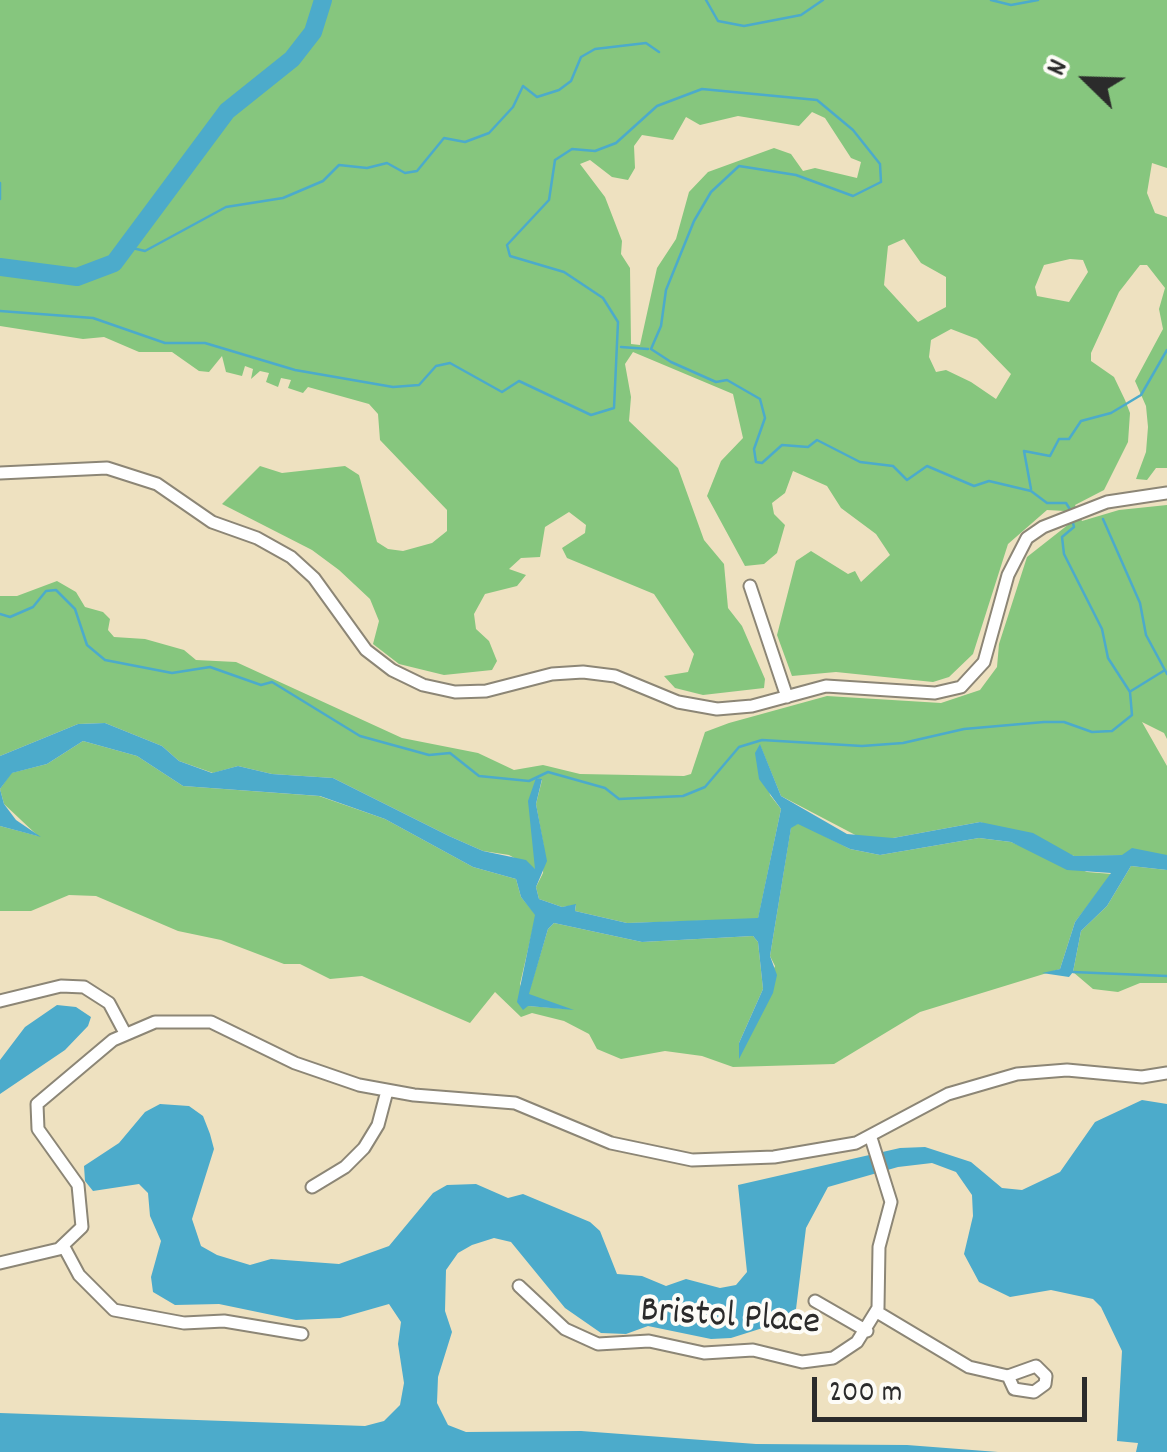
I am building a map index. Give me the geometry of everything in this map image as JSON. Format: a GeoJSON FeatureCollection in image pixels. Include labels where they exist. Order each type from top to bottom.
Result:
{"type":"FeatureCollection","features":[{"type":"Feature","properties":{"kind":"street"},"geometry":{"type":"LineString","coordinates":[[0,473],[107,468],[157,484],[212,522],[257,538],[291,557],[314,578],[366,650],[392,670],[439,690],[486,691],[552,674],[583,672],[615,676],[696,707],[731,708],[844,685],[942,693],[967,684],[984,662],[1016,554],[1034,532],[1079,512],[1132,496],[1167,493]]}},
{"type":"Feature","properties":{"kind":"street"},"geometry":{"type":"LineString","coordinates":[[750,586],[787,696]]}},
{"type":"Feature","properties":{"kind":"street"},"geometry":{"type":"LineString","coordinates":[[0,1002],[60,986],[84,987],[109,1003],[125,1033]]}},
{"type":"Feature","properties":{"kind":"street"},"geometry":{"type":"LineString","coordinates":[[0,1263],[64,1247],[82,1226],[80,1192],[68,1166],[38,1129],[35,1110],[42,1098],[125,1033],[168,1020],[212,1022],[295,1063],[387,1091],[515,1104],[611,1143],[668,1158],[774,1157],[872,1138],[948,1094],[994,1078],[1047,1070],[1142,1078],[1167,1073]]}},
{"type":"Feature","properties":{"kind":"street"},"geometry":{"type":"LineString","coordinates":[[312,1186],[344,1167],[364,1148],[378,1125],[387,1091]]}},
{"type":"Feature","properties":{"kind":"street","name":"Bristol Place"},"geometry":{"type":"LineString","coordinates":[[519,1286],[565,1330],[598,1344],[649,1341],[704,1353],[753,1350],[815,1362],[844,1352],[867,1331],[877,1312],[879,1248],[891,1202],[872,1138]]}},
{"type":"Feature","properties":{"kind":"street"},"geometry":{"type":"LineString","coordinates":[[64,1247],[79,1275],[114,1310],[184,1323],[224,1321],[302,1334]]}},
{"type":"Feature","properties":{"kind":"street"},"geometry":{"type":"LineString","coordinates":[[814,1302],[867,1331]]}},
{"type":"Feature","properties":{"kind":"street"},"geometry":{"type":"LineString","coordinates":[[877,1312],[969,1366],[1008,1376]]}},
{"type":"Feature","properties":{"kind":"green space"},"geometry":{"type":"Polygon","coordinates":[[[0,0],[1167,0],[1167,168],[1152,163],[1147,193],[1155,213],[1167,217],[1167,468],[1156,468],[1147,480],[1136,479],[1146,452],[1148,427],[1146,406],[1135,381],[1163,329],[1159,309],[1165,288],[1147,265],[1140,265],[1119,292],[1091,353],[1091,361],[1114,377],[1125,400],[1130,413],[1128,442],[1104,490],[1075,505],[1082,521],[1119,510],[1167,505],[1167,739],[1164,733],[1142,722],[1167,766],[1167,855],[1074,856],[980,822],[893,838],[863,839],[781,796],[760,745],[770,795],[781,809],[758,919],[627,923],[575,911],[576,905],[562,907],[539,899],[536,887],[543,873],[544,848],[536,804],[542,780],[536,778],[535,855],[536,870],[509,855],[483,851],[449,836],[333,778],[272,774],[238,766],[213,773],[179,761],[162,746],[105,723],[78,724],[0,756],[0,596],[17,596],[57,581],[76,592],[85,607],[103,612],[110,619],[108,630],[114,637],[145,639],[184,650],[196,660],[236,662],[402,738],[478,753],[514,770],[543,765],[580,774],[684,776],[691,774],[705,732],[729,723],[827,696],[941,703],[980,690],[997,667],[999,644],[1027,557],[1069,524],[1065,511],[1047,510],[1008,544],[973,654],[949,677],[933,682],[836,672],[792,676],[777,635],[796,561],[811,551],[848,574],[855,571],[861,582],[890,555],[876,534],[841,508],[827,486],[793,471],[785,493],[772,503],[774,514],[785,525],[777,553],[764,564],[745,566],[707,496],[721,461],[743,438],[733,394],[633,352],[625,364],[631,397],[629,421],[678,468],[704,540],[724,564],[728,608],[742,626],[765,679],[764,688],[703,695],[675,688],[664,676],[688,672],[694,654],[654,594],[567,558],[562,548],[585,533],[586,525],[569,512],[545,527],[540,557],[521,558],[509,569],[526,575],[517,586],[485,594],[474,614],[476,629],[489,641],[497,661],[492,670],[444,675],[399,664],[373,644],[379,621],[370,599],[339,570],[312,550],[222,504],[260,466],[282,473],[345,466],[359,475],[377,542],[388,549],[403,551],[432,543],[447,531],[447,510],[380,440],[378,414],[369,404],[308,387],[303,393],[288,388],[291,380],[281,378],[278,387],[266,382],[269,373],[260,371],[251,379],[253,369],[245,366],[242,376],[226,372],[222,356],[209,372],[199,371],[172,352],[139,352],[104,337],[83,339],[0,326],[0,0]],[[812,112],[799,126],[738,116],[700,125],[686,117],[673,140],[642,135],[634,146],[635,168],[628,180],[612,177],[590,160],[580,164],[605,197],[622,241],[621,254],[630,268],[631,344],[640,345],[657,268],[676,239],[689,192],[708,172],[774,148],[791,154],[803,171],[815,168],[857,178],[861,162],[851,158],[825,118],[812,112]],[[904,239],[888,246],[884,285],[918,322],[946,307],[946,277],[921,263],[904,239]],[[1083,260],[1044,265],[1035,287],[1037,296],[1069,302],[1088,272],[1083,260]],[[951,329],[931,340],[929,357],[936,372],[946,370],[996,399],[1011,374],[977,339],[951,329]]]}},
{"type":"Feature","properties":{"kind":"green space"},"geometry":{"type":"Polygon","coordinates":[[[83,741],[137,756],[183,786],[319,796],[385,819],[473,867],[516,879],[521,897],[536,915],[520,984],[528,1006],[568,1009],[528,995],[548,929],[554,923],[642,942],[753,936],[758,942],[763,989],[739,1043],[739,1057],[775,966],[770,956],[791,827],[799,823],[850,849],[880,855],[979,838],[1011,842],[1087,872],[1112,874],[1075,922],[1060,969],[920,1012],[834,1064],[733,1067],[702,1056],[665,1051],[621,1059],[597,1049],[589,1034],[564,1021],[532,1013],[521,1017],[495,992],[470,1023],[362,976],[330,979],[300,964],[284,964],[221,940],[178,931],[96,896],[69,895],[31,911],[0,911],[0,826],[38,836],[4,804],[0,789],[11,773],[47,764],[83,741]]]}},
{"type":"Feature","properties":{"kind":"green space"},"geometry":{"type":"Polygon","coordinates":[[[1131,866],[1167,870],[1167,983],[1140,983],[1118,992],[1093,989],[1073,972],[1081,931],[1107,906],[1131,866]]]}},
{"type":"Feature","properties":{"kind":"water"},"geometry":{"type":"Polygon","coordinates":[[[105,723],[162,746],[179,761],[212,773],[238,766],[272,774],[333,778],[449,836],[483,851],[526,860],[535,869],[528,801],[536,778],[542,779],[536,804],[547,861],[536,887],[539,899],[562,907],[576,904],[575,911],[627,923],[758,918],[781,809],[759,779],[755,753],[760,744],[781,796],[847,834],[893,838],[980,822],[1033,833],[1074,856],[1122,855],[1132,848],[1167,855],[1167,870],[1131,866],[1107,906],[1081,931],[1069,977],[1042,973],[1060,969],[1075,922],[1111,873],[1067,870],[1011,842],[979,838],[880,855],[850,849],[798,824],[791,828],[770,956],[777,975],[773,993],[739,1059],[739,1043],[763,989],[758,942],[753,936],[642,942],[554,923],[548,929],[529,994],[574,1010],[528,1006],[523,1010],[517,1002],[535,915],[521,897],[516,879],[473,867],[385,819],[320,796],[183,786],[137,756],[83,741],[47,764],[12,773],[0,789],[0,756],[78,724],[105,723]]]}},
{"type":"Feature","properties":{"kind":"water"},"geometry":{"type":"Polygon","coordinates":[[[0,789],[4,804],[16,820],[41,837],[0,826],[0,789]]]}},
{"type":"Feature","properties":{"kind":"water"},"geometry":{"type":"Polygon","coordinates":[[[57,1005],[76,1007],[91,1017],[88,1026],[65,1050],[0,1094],[0,1060],[25,1027],[57,1005]]]}},
{"type":"Feature","properties":{"kind":"water"},"geometry":{"type":"Polygon","coordinates":[[[1142,1100],[1167,1104],[1167,1452],[1136,1452],[1138,1443],[1117,1441],[1122,1351],[1101,1307],[1093,1299],[1051,1290],[1010,1297],[979,1282],[964,1254],[973,1216],[972,1195],[956,1172],[932,1163],[898,1167],[828,1187],[806,1228],[796,1309],[769,1326],[731,1338],[711,1339],[648,1326],[626,1334],[601,1333],[565,1308],[511,1242],[494,1238],[472,1245],[458,1253],[446,1270],[445,1311],[452,1332],[438,1377],[437,1403],[448,1425],[466,1432],[581,1431],[756,1444],[907,1445],[998,1452],[0,1452],[0,1413],[365,1426],[384,1421],[400,1405],[404,1383],[398,1344],[401,1322],[389,1304],[340,1318],[296,1320],[219,1304],[175,1305],[153,1292],[151,1277],[161,1241],[150,1216],[148,1193],[139,1184],[93,1191],[85,1181],[84,1166],[119,1143],[145,1112],[160,1104],[189,1106],[203,1116],[210,1134],[214,1149],[192,1219],[201,1246],[217,1255],[250,1265],[271,1259],[339,1264],[389,1246],[433,1193],[447,1185],[476,1184],[508,1198],[523,1194],[590,1222],[600,1231],[617,1274],[642,1276],[666,1286],[686,1279],[720,1288],[736,1285],[747,1272],[738,1185],[900,1148],[925,1147],[971,1162],[1002,1188],[1022,1190],[1060,1172],[1095,1122],[1142,1100]]]}},
{"type":"Feature","properties":{"kind":"waterway"},"geometry":{"type":"LineString","coordinates":[[0,267],[77,277],[114,263],[227,111],[292,59],[313,32],[323,0]]}},
{"type":"Feature","properties":{"kind":"waterway"},"geometry":{"type":"LineString","coordinates":[[706,0],[718,21],[744,26],[801,15],[823,0]]}},
{"type":"Feature","properties":{"kind":"waterway"},"geometry":{"type":"LineString","coordinates":[[991,0],[1011,5],[1038,0]]}},
{"type":"Feature","properties":{"kind":"waterway"},"geometry":{"type":"LineString","coordinates":[[128,247],[145,251],[226,207],[283,198],[323,181],[339,165],[367,168],[387,163],[405,173],[417,171],[444,138],[465,142],[489,133],[513,107],[523,86],[537,97],[559,90],[571,81],[581,57],[595,49],[646,43],[659,52]]}},
{"type":"Feature","properties":{"kind":"waterway"},"geometry":{"type":"LineString","coordinates":[[0,311],[93,318],[165,343],[205,343],[295,370],[393,387],[419,385],[436,366],[450,363],[502,392],[519,381],[591,415],[614,408],[618,322],[603,298],[564,272],[510,256],[507,245],[549,200],[555,160],[572,149],[595,151],[616,143],[657,106],[702,89],[817,100],[853,130],[880,164],[881,182],[853,196],[796,175],[739,166],[711,192],[694,221],[666,290],[661,326],[651,349],[716,382],[727,380],[760,399],[765,418],[754,449],[756,462],[762,463],[782,445],[808,447],[817,440],[860,462],[893,466],[907,480],[927,466],[974,486],[989,481],[1031,491],[1047,503],[1066,503],[1071,511]]}},
{"type":"Feature","properties":{"kind":"waterway"},"geometry":{"type":"LineString","coordinates":[[0,183],[0,199]]}},
{"type":"Feature","properties":{"kind":"waterway"},"geometry":{"type":"LineString","coordinates":[[621,347],[648,349]]}},
{"type":"Feature","properties":{"kind":"waterway"},"geometry":{"type":"LineString","coordinates":[[1031,489],[1024,451],[1050,456],[1059,439],[1069,439],[1081,421],[1111,413],[1141,395],[1167,350]]}},
{"type":"Feature","properties":{"kind":"waterway"},"geometry":{"type":"LineString","coordinates":[[0,614],[10,617],[33,607],[46,591],[56,590],[75,609],[87,645],[105,660],[172,673],[210,667],[261,685],[272,682],[360,736],[429,755],[450,753],[479,776],[529,781],[548,772],[605,788],[619,799],[683,796],[705,787],[739,747],[762,740],[862,746],[903,743],[964,729],[1044,722],[1064,722],[1092,732],[1112,731],[1132,715],[1130,692],[1108,658],[1102,629],[1064,554],[1062,537],[1074,527],[1072,519]]}},
{"type":"Feature","properties":{"kind":"waterway"},"geometry":{"type":"LineString","coordinates":[[1103,519],[1140,603],[1146,635],[1167,674]]}},
{"type":"Feature","properties":{"kind":"waterway"},"geometry":{"type":"LineString","coordinates":[[1131,691],[1165,670]]}},
{"type":"Feature","properties":{"kind":"waterway"},"geometry":{"type":"LineString","coordinates":[[1073,972],[1167,976]]}}]}
